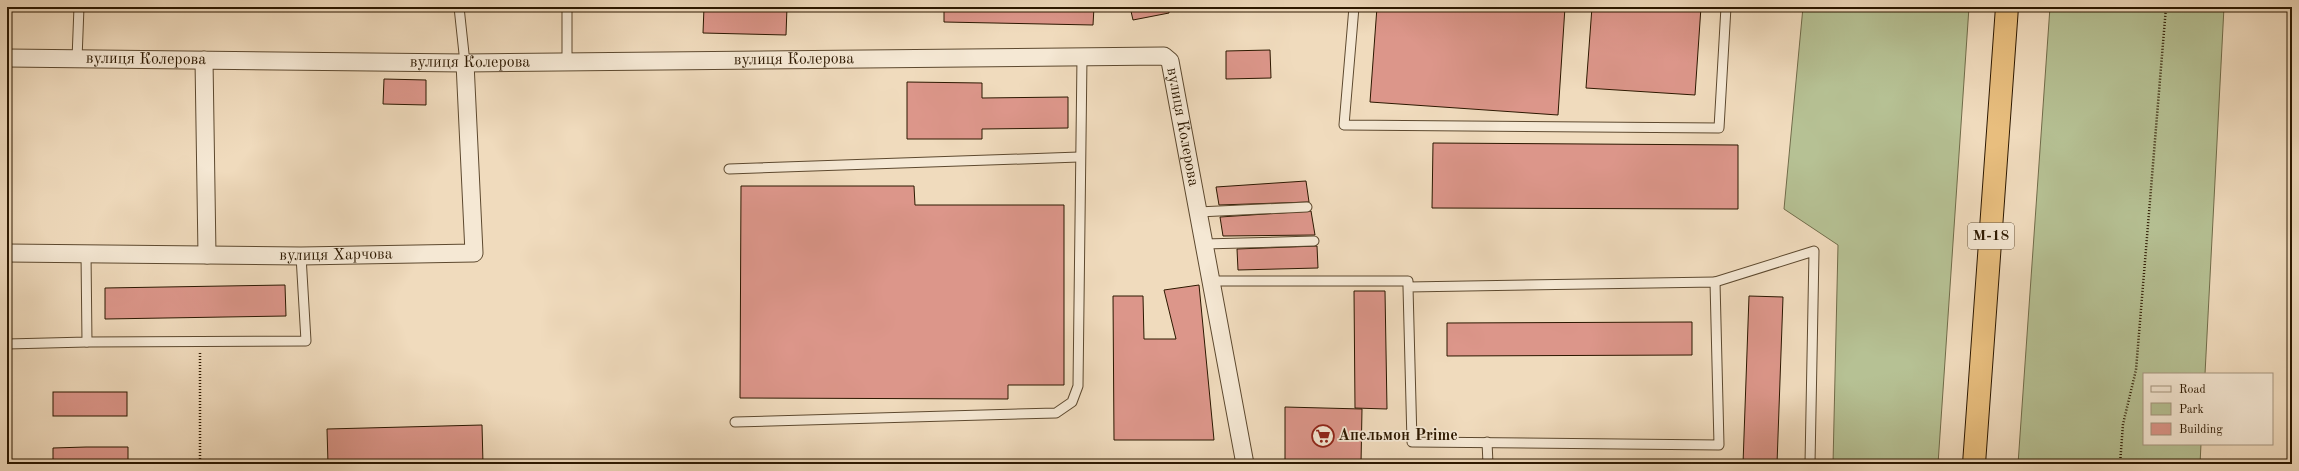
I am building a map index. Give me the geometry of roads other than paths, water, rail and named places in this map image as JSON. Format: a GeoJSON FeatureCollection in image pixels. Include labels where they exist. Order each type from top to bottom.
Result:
{"type":"FeatureCollection","features":[{"type":"Feature","properties":{"kind":"highway","name":"М-18"},"geometry":{"type":"LineString","coordinates":[[1974,464],[2007,7]]}},
{"type":"Feature","properties":{"kind":"street","name":"вулиця Колерова"},"geometry":{"type":"LineString","coordinates":[[7,58],[464,63],[1164,56],[1170,61],[1245,464]]}},
{"type":"Feature","properties":{"kind":"street"},"geometry":{"type":"LineString","coordinates":[[204,60],[207,255]]}},
{"type":"Feature","properties":{"kind":"street","name":"вулиця Харчова"},"geometry":{"type":"LineString","coordinates":[[7,253],[301,256],[474,253],[464,63]]}},
{"type":"Feature","properties":{"kind":"lane"},"geometry":{"type":"LineString","coordinates":[[77,59],[79,7]]}},
{"type":"Feature","properties":{"kind":"lane"},"geometry":{"type":"LineString","coordinates":[[458,7],[464,63]]}},
{"type":"Feature","properties":{"kind":"lane"},"geometry":{"type":"LineString","coordinates":[[567,7],[567,62]]}},
{"type":"Feature","properties":{"kind":"lane"},"geometry":{"type":"LineString","coordinates":[[1354,7],[1344,125],[1718,128],[1726,7]]}},
{"type":"Feature","properties":{"kind":"lane"},"geometry":{"type":"LineString","coordinates":[[735,422],[1056,413],[1072,402],[1078,386],[1079,157],[1082,57]]}},
{"type":"Feature","properties":{"kind":"lane"},"geometry":{"type":"LineString","coordinates":[[729,169],[1079,157]]}},
{"type":"Feature","properties":{"kind":"lane"},"geometry":{"type":"LineString","coordinates":[[1198,212],[1307,208]]}},
{"type":"Feature","properties":{"kind":"lane"},"geometry":{"type":"LineString","coordinates":[[1204,244],[1314,241]]}},
{"type":"Feature","properties":{"kind":"lane"},"geometry":{"type":"LineString","coordinates":[[1408,288],[1715,282],[1814,251],[1810,464]]}},
{"type":"Feature","properties":{"kind":"lane"},"geometry":{"type":"LineString","coordinates":[[86,254],[87,342]]}},
{"type":"Feature","properties":{"kind":"lane"},"geometry":{"type":"LineString","coordinates":[[7,344],[306,341],[301,256]]}},
{"type":"Feature","properties":{"kind":"lane"},"geometry":{"type":"LineString","coordinates":[[1211,281],[1408,280],[1412,442],[1719,445],[1715,282]]}},
{"type":"Feature","properties":{"kind":"lane"},"geometry":{"type":"LineString","coordinates":[[1487,442],[1488,464]]}},
{"type":"Feature","properties":{"kind":"place","name":"Апельмон Prime"},"geometry":{"type":"Point","coordinates":[1323,436]}}]}
